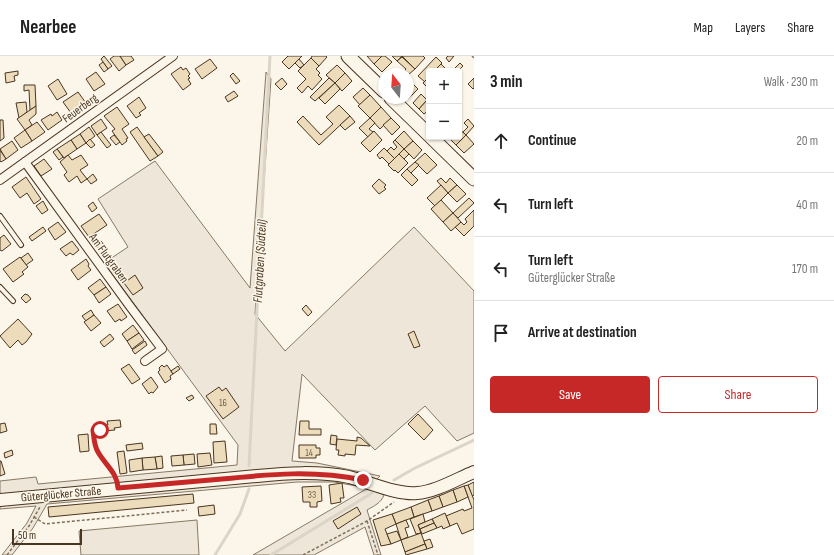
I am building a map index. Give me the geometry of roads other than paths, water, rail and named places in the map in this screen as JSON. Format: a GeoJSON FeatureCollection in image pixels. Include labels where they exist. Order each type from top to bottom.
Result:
{"type":"FeatureCollection","features":[{"type":"Feature","properties":{"kind":"main road"},"geometry":{"type":"LineString","coordinates":[[348,56],[378,85]]}},
{"type":"Feature","properties":{"kind":"main road"},"geometry":{"type":"LineString","coordinates":[[397,104],[426,132]]}},
{"type":"Feature","properties":{"kind":"main road"},"geometry":{"type":"LineString","coordinates":[[434,140],[474,178]]}},
{"type":"Feature","properties":{"kind":"street","name":"Feuerberg"},"geometry":{"type":"LineString","coordinates":[[0,180],[173,56]]}},
{"type":"Feature","properties":{"kind":"street","name":"Am Flutgraben"},"geometry":{"type":"LineString","coordinates":[[25,162],[162,349],[145,361]]}},
{"type":"Feature","properties":{"kind":"street","name":"Güterglücker Straße"},"geometry":{"type":"LineString","coordinates":[[0,500],[284,473],[346,477],[363,480],[410,493],[424,492],[474,472]]}},
{"type":"Feature","properties":{"kind":"lane"},"geometry":{"type":"LineString","coordinates":[[0,216],[21,245]]}},
{"type":"Feature","properties":{"kind":"lane"},"geometry":{"type":"LineString","coordinates":[[0,287],[13,301]]}},
{"type":"Feature","properties":{"kind":"waterway","name":"Flutgraben (Südteil)"},"geometry":{"type":"LineString","coordinates":[[249,466],[270,56]]}},
{"type":"Feature","properties":{"kind":"waterway"},"geometry":{"type":"LineString","coordinates":[[394,480],[415,468],[474,440]]}},
{"type":"Feature","properties":{"kind":"waterway","name":"Flutgraben (Südteil)"},"geometry":{"type":"LineString","coordinates":[[215,555],[240,514],[249,489]]}},
{"type":"Feature","properties":{"kind":"waterway"},"geometry":{"type":"LineString","coordinates":[[271,555],[372,493]]}}]}
